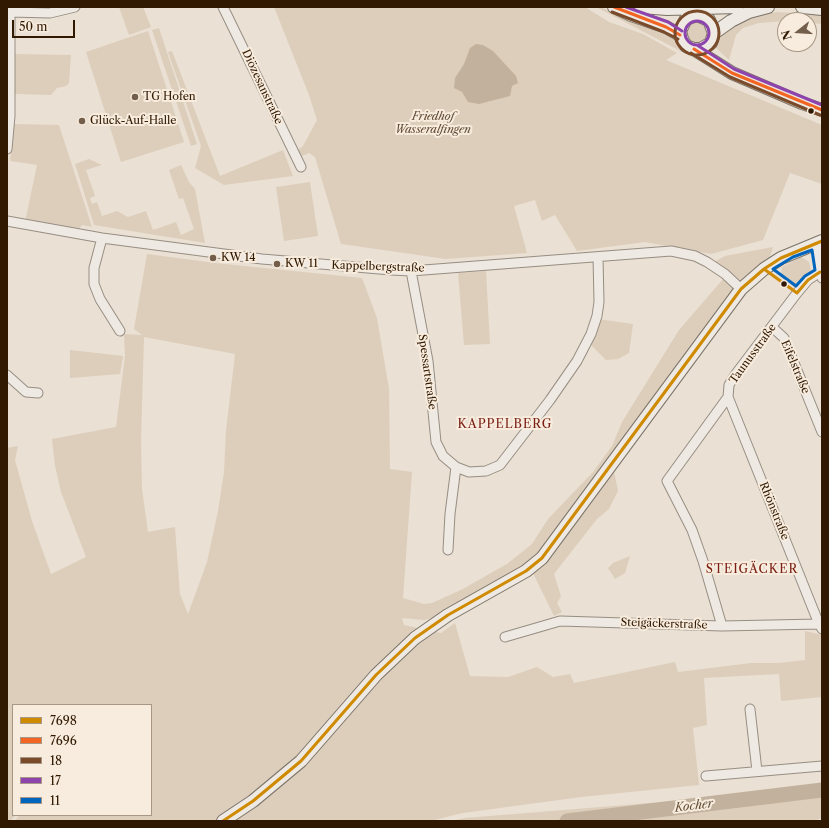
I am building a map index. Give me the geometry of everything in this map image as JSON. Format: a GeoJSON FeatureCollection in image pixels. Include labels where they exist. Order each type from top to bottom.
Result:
{"type":"FeatureCollection","features":[{"type":"Feature","properties":{"kind":"main road"},"geometry":{"type":"LineString","coordinates":[[614,7],[684,22]]}},
{"type":"Feature","properties":{"kind":"main road"},"geometry":{"type":"LineString","coordinates":[[641,13],[667,9],[737,7]]}},
{"type":"Feature","properties":{"kind":"main road"},"geometry":{"type":"LineString","coordinates":[[680,35],[684,22],[694,16],[705,17],[747,7]]}},
{"type":"Feature","properties":{"kind":"main road"},"geometry":{"type":"LineString","coordinates":[[714,32],[740,16],[768,7]]}},
{"type":"Feature","properties":{"kind":"main road"},"geometry":{"type":"LineString","coordinates":[[802,7],[822,9]]}},
{"type":"Feature","properties":{"kind":"main road"},"geometry":{"type":"LineString","coordinates":[[641,13],[680,35],[686,46],[722,68],[802,103],[822,110]]}},
{"type":"Feature","properties":{"kind":"main road"},"geometry":{"type":"LineString","coordinates":[[694,50],[708,46],[713,40],[714,32],[712,24],[705,17]]}},
{"type":"Feature","properties":{"kind":"main road"},"geometry":{"type":"LineString","coordinates":[[708,46],[727,67],[745,79]]}},
{"type":"Feature","properties":{"kind":"main road"},"geometry":{"type":"LineString","coordinates":[[223,821],[253,801],[301,761],[376,675],[415,638],[448,615],[526,571],[542,558],[741,289],[764,269],[781,258],[819,242]]}},
{"type":"Feature","properties":{"kind":"street"},"geometry":{"type":"LineString","coordinates":[[7,149],[10,116],[10,9],[50,13],[75,7]]}},
{"type":"Feature","properties":{"kind":"street","name":"Diözesanstraße"},"geometry":{"type":"LineString","coordinates":[[223,7],[301,167]]}},
{"type":"Feature","properties":{"kind":"street","name":"Kappelbergstraße"},"geometry":{"type":"LineString","coordinates":[[7,221],[102,238],[269,260],[410,271],[662,252],[683,253],[707,262],[725,274],[741,289]]}},
{"type":"Feature","properties":{"kind":"street"},"geometry":{"type":"LineString","coordinates":[[102,238],[94,268],[94,284],[100,299],[120,331]]}},
{"type":"Feature","properties":{"kind":"street"},"geometry":{"type":"LineString","coordinates":[[819,242],[821,275]]}},
{"type":"Feature","properties":{"kind":"street","name":"Spessartstraße"},"geometry":{"type":"LineString","coordinates":[[410,271],[428,361],[436,442],[443,456],[456,467],[469,472],[486,471],[500,465],[550,400],[577,361],[591,334],[597,316],[599,302],[598,258]]}},
{"type":"Feature","properties":{"kind":"street","name":"Taunusstraße"},"geometry":{"type":"LineString","coordinates":[[722,626],[692,530],[667,481],[728,398],[729,386],[735,375],[804,285],[821,275]]}},
{"type":"Feature","properties":{"kind":"street","name":"Eifelstraße"},"geometry":{"type":"LineString","coordinates":[[772,327],[784,338],[822,432]]}},
{"type":"Feature","properties":{"kind":"street"},"geometry":{"type":"LineString","coordinates":[[7,375],[26,392],[38,393]]}},
{"type":"Feature","properties":{"kind":"street","name":"Rhönstraße"},"geometry":{"type":"LineString","coordinates":[[728,398],[821,627]]}},
{"type":"Feature","properties":{"kind":"street"},"geometry":{"type":"LineString","coordinates":[[448,550],[450,514],[456,467]]}},
{"type":"Feature","properties":{"kind":"street","name":"Steigäckerstraße"},"geometry":{"type":"LineString","coordinates":[[505,637],[560,621],[722,626],[821,627]]}},
{"type":"Feature","properties":{"kind":"street"},"geometry":{"type":"LineString","coordinates":[[750,709],[757,772]]}},
{"type":"Feature","properties":{"kind":"street"},"geometry":{"type":"LineString","coordinates":[[706,776],[822,766]]}},
{"type":"Feature","properties":{"kind":"green space"},"geometry":{"type":"Polygon","coordinates":[[[119,7],[143,7],[151,27],[129,35],[119,7]]]}},
{"type":"Feature","properties":{"kind":"green space","name":"Friedhof Wasseralfingen"},"geometry":{"type":"Polygon","coordinates":[[[274,7],[585,7],[609,22],[643,34],[677,53],[666,60],[822,125],[822,184],[790,173],[763,240],[711,254],[645,242],[577,251],[555,215],[542,221],[535,200],[514,206],[527,253],[446,259],[341,244],[315,157],[309,153],[302,156],[298,150],[303,146],[317,120],[309,95],[274,7]]]}},
{"type":"Feature","properties":{"kind":"green space"},"geometry":{"type":"Polygon","coordinates":[[[596,7],[601,7],[634,23],[667,32],[713,68],[596,7]]]}},
{"type":"Feature","properties":{"kind":"green space"},"geometry":{"type":"Polygon","coordinates":[[[777,12],[777,22],[759,23],[743,28],[736,35],[729,60],[716,48],[722,34],[752,16],[777,12]]]}},
{"type":"Feature","properties":{"kind":"green space"},"geometry":{"type":"Polygon","coordinates":[[[817,15],[822,15],[822,24],[817,24],[817,15]]]}},
{"type":"Feature","properties":{"kind":"green space"},"geometry":{"type":"Polygon","coordinates":[[[697,21],[705,24],[708,32],[705,40],[697,43],[689,40],[686,32],[689,24],[697,21]]]}},
{"type":"Feature","properties":{"kind":"green space"},"geometry":{"type":"Polygon","coordinates":[[[159,28],[197,144],[191,146],[152,30],[159,28]]]}},
{"type":"Feature","properties":{"kind":"green space","name":"TG Hofen"},"geometry":{"type":"Polygon","coordinates":[[[148,31],[184,142],[121,162],[86,52],[148,31]]]}},
{"type":"Feature","properties":{"kind":"green space"},"geometry":{"type":"Polygon","coordinates":[[[172,51],[220,176],[283,150],[293,176],[224,185],[195,168],[201,146],[168,52],[172,51]]]}},
{"type":"Feature","properties":{"kind":"green space"},"geometry":{"type":"Polygon","coordinates":[[[14,54],[71,55],[69,83],[66,86],[57,88],[51,95],[15,94],[14,54]]]}},
{"type":"Feature","properties":{"kind":"green space"},"geometry":{"type":"Polygon","coordinates":[[[13,124],[59,125],[92,227],[82,225],[77,232],[25,222],[37,165],[10,161],[13,124]]]}},
{"type":"Feature","properties":{"kind":"green space"},"geometry":{"type":"Polygon","coordinates":[[[89,159],[102,165],[86,170],[95,196],[90,198],[92,204],[97,202],[102,216],[117,211],[128,217],[146,211],[153,230],[176,222],[181,235],[194,229],[183,198],[179,199],[169,170],[181,165],[189,182],[195,189],[205,243],[94,225],[75,164],[89,159]]]}},
{"type":"Feature","properties":{"kind":"green space"},"geometry":{"type":"Polygon","coordinates":[[[310,182],[318,236],[284,241],[276,187],[310,182]]]}},
{"type":"Feature","properties":{"kind":"green space"},"geometry":{"type":"Polygon","coordinates":[[[773,247],[769,260],[741,285],[714,262],[725,256],[773,247]]]}},
{"type":"Feature","properties":{"kind":"green space"},"geometry":{"type":"Polygon","coordinates":[[[147,254],[215,263],[362,278],[377,318],[389,389],[390,469],[412,472],[403,598],[424,604],[432,603],[463,589],[507,564],[532,544],[548,519],[593,472],[612,446],[622,422],[679,330],[724,278],[737,289],[596,481],[527,567],[442,616],[424,620],[402,618],[404,625],[441,633],[455,623],[470,676],[508,677],[537,667],[553,677],[570,674],[574,683],[675,662],[678,672],[751,663],[779,663],[805,660],[805,631],[822,635],[822,697],[781,701],[779,674],[704,678],[707,725],[693,728],[699,785],[581,797],[463,813],[430,821],[15,821],[18,816],[152,816],[152,704],[12,704],[12,816],[15,816],[10,821],[7,821],[7,448],[18,446],[15,460],[32,521],[51,574],[86,557],[61,492],[55,466],[52,439],[116,427],[125,356],[124,334],[142,335],[134,329],[147,254]],[[144,337],[141,440],[142,489],[148,532],[175,527],[180,594],[188,614],[207,562],[218,511],[224,472],[226,431],[235,354],[144,337]]]}},
{"type":"Feature","properties":{"kind":"green space"},"geometry":{"type":"Polygon","coordinates":[[[801,257],[809,262],[811,271],[796,289],[781,276],[782,267],[801,257]]]}},
{"type":"Feature","properties":{"kind":"green space"},"geometry":{"type":"Polygon","coordinates":[[[486,271],[490,344],[464,345],[458,273],[486,271]]]}},
{"type":"Feature","properties":{"kind":"green space"},"geometry":{"type":"Polygon","coordinates":[[[598,319],[633,324],[629,353],[618,359],[606,360],[589,343],[598,319]]]}},
{"type":"Feature","properties":{"kind":"green space"},"geometry":{"type":"Polygon","coordinates":[[[70,350],[123,356],[120,374],[70,378],[70,350]]]}},
{"type":"Feature","properties":{"kind":"green space"},"geometry":{"type":"Polygon","coordinates":[[[614,471],[618,491],[609,509],[597,519],[554,574],[561,596],[557,603],[562,612],[554,616],[532,571],[548,557],[614,471]]]}},
{"type":"Feature","properties":{"kind":"green space"},"geometry":{"type":"Polygon","coordinates":[[[630,556],[625,573],[615,579],[608,568],[613,563],[630,556]]]}},
{"type":"Feature","properties":{"kind":"green space"},"geometry":{"type":"Polygon","coordinates":[[[822,789],[734,801],[728,805],[822,796],[822,818],[814,821],[451,821],[465,818],[822,789]]]}},
{"type":"Feature","properties":{"kind":"shaded area"},"geometry":{"type":"Polygon","coordinates":[[[476,44],[483,45],[493,51],[516,76],[518,83],[512,86],[510,96],[479,104],[468,102],[462,92],[454,88],[455,78],[464,64],[470,48],[476,44]]]}},
{"type":"Feature","properties":{"kind":"waterway","name":"Kocher"},"geometry":{"type":"LineString","coordinates":[[567,821],[822,790]]}},
{"type":"Feature","properties":{"kind":"transit line","name":"7696"},"geometry":{"type":"LineString","coordinates":[[614,7],[666,27],[680,35]]}},
{"type":"Feature","properties":{"kind":"transit line","name":"17"},"geometry":{"type":"LineString","coordinates":[[626,7],[668,22],[682,31]]}},
{"type":"Feature","properties":{"kind":"transit line","name":"18"},"geometry":{"type":"LineString","coordinates":[[693,11],[701,11],[713,17],[719,29],[719,33],[719,37],[713,49],[701,55],[693,55],[681,49],[675,37],[675,29],[681,17],[693,11]]}},
{"type":"Feature","properties":{"kind":"transit line","name":"18"},"geometry":{"type":"LineString","coordinates":[[612,12],[678,39]]}},
{"type":"Feature","properties":{"kind":"transit line","name":"17"},"geometry":{"type":"LineString","coordinates":[[697,21],[705,25],[709,33],[705,41],[697,45],[689,41],[685,33],[689,25],[697,21]]}},
{"type":"Feature","properties":{"kind":"transit line","name":"17"},"geometry":{"type":"LineString","coordinates":[[697,45],[734,69],[822,105]]}},
{"type":"Feature","properties":{"kind":"transit line","name":"7696"},"geometry":{"type":"LineString","coordinates":[[694,49],[732,73],[822,110]]}},
{"type":"Feature","properties":{"kind":"transit line","name":"18"},"geometry":{"type":"LineString","coordinates":[[691,53],[730,77],[820,115]]}},
{"type":"Feature","properties":{"kind":"transit line","name":"7698"},"geometry":{"type":"LineString","coordinates":[[223,821],[253,801],[301,761],[376,675],[415,638],[448,615],[526,571],[542,558],[741,289],[764,269],[781,258],[822,241]]}},
{"type":"Feature","properties":{"kind":"transit line","name":"11"},"geometry":{"type":"LineString","coordinates":[[812,250],[815,270],[805,276],[796,286],[773,269],[793,257],[812,250]]}},
{"type":"Feature","properties":{"kind":"transit line","name":"7698"},"geometry":{"type":"LineString","coordinates":[[764,269],[797,293]]}},
{"type":"Feature","properties":{"kind":"transit line","name":"7698"},"geometry":{"type":"LineString","coordinates":[[797,293],[808,280],[820,272]]}},
{"type":"Feature","properties":{"kind":"place","name":"TG Hofen"},"geometry":{"type":"Point","coordinates":[135,97]}},
{"type":"Feature","properties":{"kind":"place","name":"Glück-Auf-Halle"},"geometry":{"type":"Point","coordinates":[82,121]}},
{"type":"Feature","properties":{"kind":"place","name":"KW 14"},"geometry":{"type":"Point","coordinates":[213,258]}},
{"type":"Feature","properties":{"kind":"place","name":"KW 11"},"geometry":{"type":"Point","coordinates":[277,264]}},
{"type":"Feature","properties":{"kind":"district","name":"KAPPELBERG"},"geometry":{"type":"Point","coordinates":[505,425]}},
{"type":"Feature","properties":{"kind":"district","name":"STEIGÄCKER"},"geometry":{"type":"Point","coordinates":[752,570]}}]}
